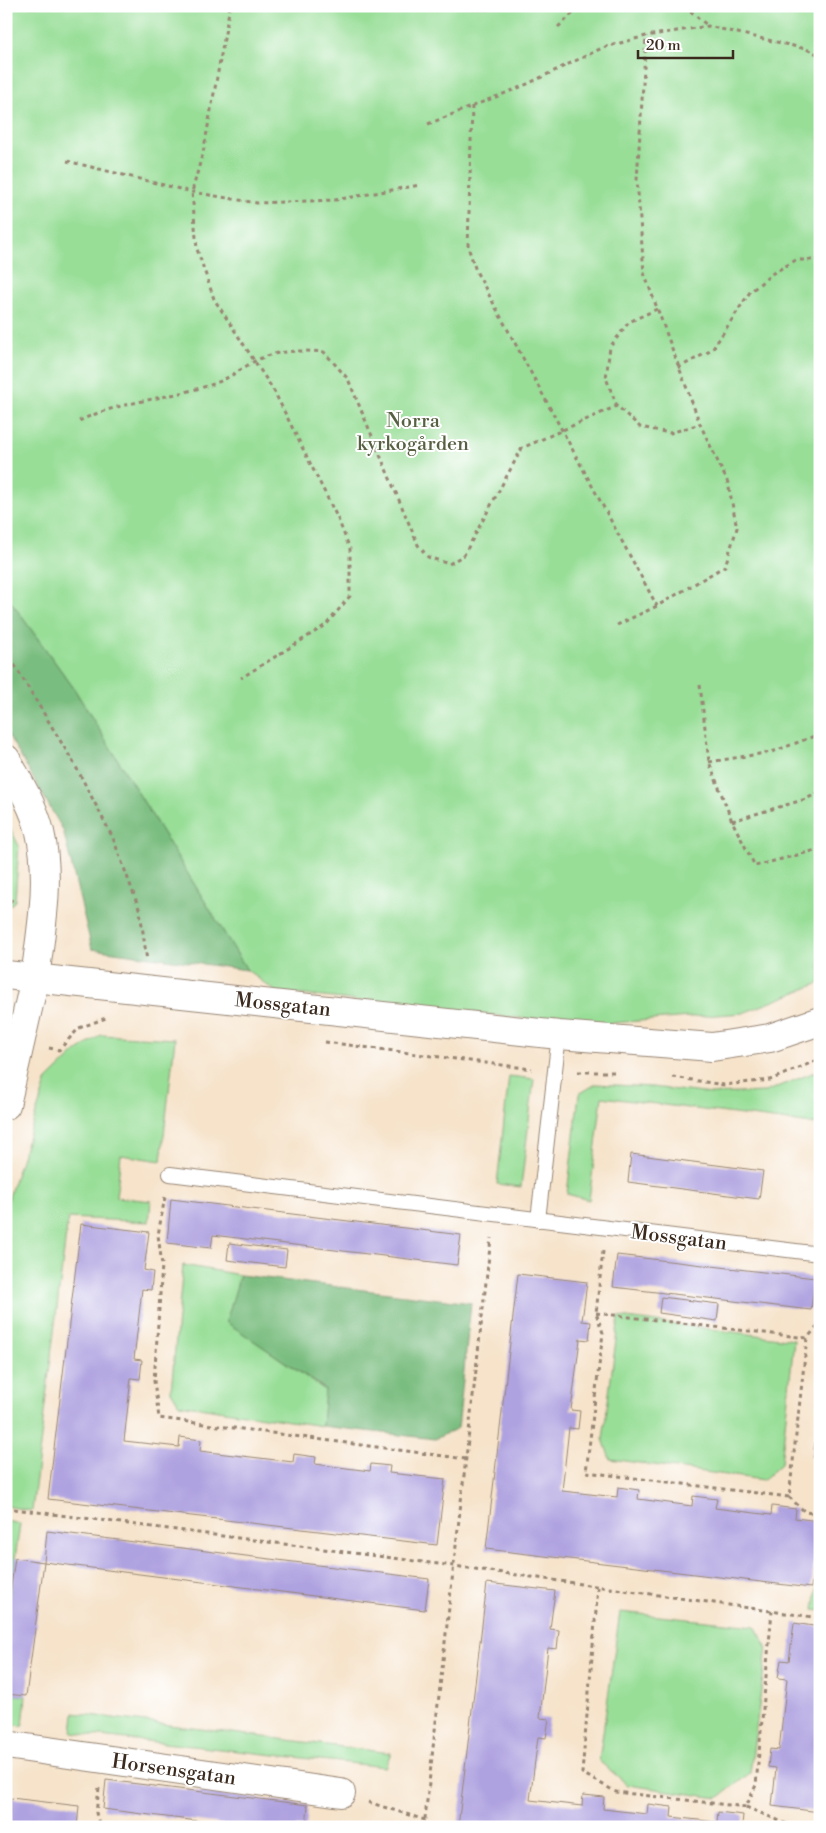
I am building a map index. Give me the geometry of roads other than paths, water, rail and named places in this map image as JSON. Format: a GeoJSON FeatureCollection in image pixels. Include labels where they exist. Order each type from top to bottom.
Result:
{"type":"FeatureCollection","features":[{"type":"Feature","properties":{"kind":"street"},"geometry":{"type":"LineString","coordinates":[[6,759],[23,790],[39,830],[45,863],[43,911],[35,978],[6,1105]]}},
{"type":"Feature","properties":{"kind":"street","name":"Mossgatan"},"geometry":{"type":"LineString","coordinates":[[6,975],[151,989],[559,1035],[712,1047],[770,1038],[820,1021]]}},
{"type":"Feature","properties":{"kind":"street","name":"Horsensgatan"},"geometry":{"type":"LineString","coordinates":[[6,1745],[341,1793]]}},
{"type":"Feature","properties":{"kind":"lane"},"geometry":{"type":"LineString","coordinates":[[538,1220],[559,1035]]}},
{"type":"Feature","properties":{"kind":"lane","name":"Mossgatan"},"geometry":{"type":"LineString","coordinates":[[170,1174],[820,1254]]}},
{"type":"Feature","properties":{"kind":"park label","name":"Norra kyrkogården"},"geometry":{"type":"Point","coordinates":[413,432]}}]}
